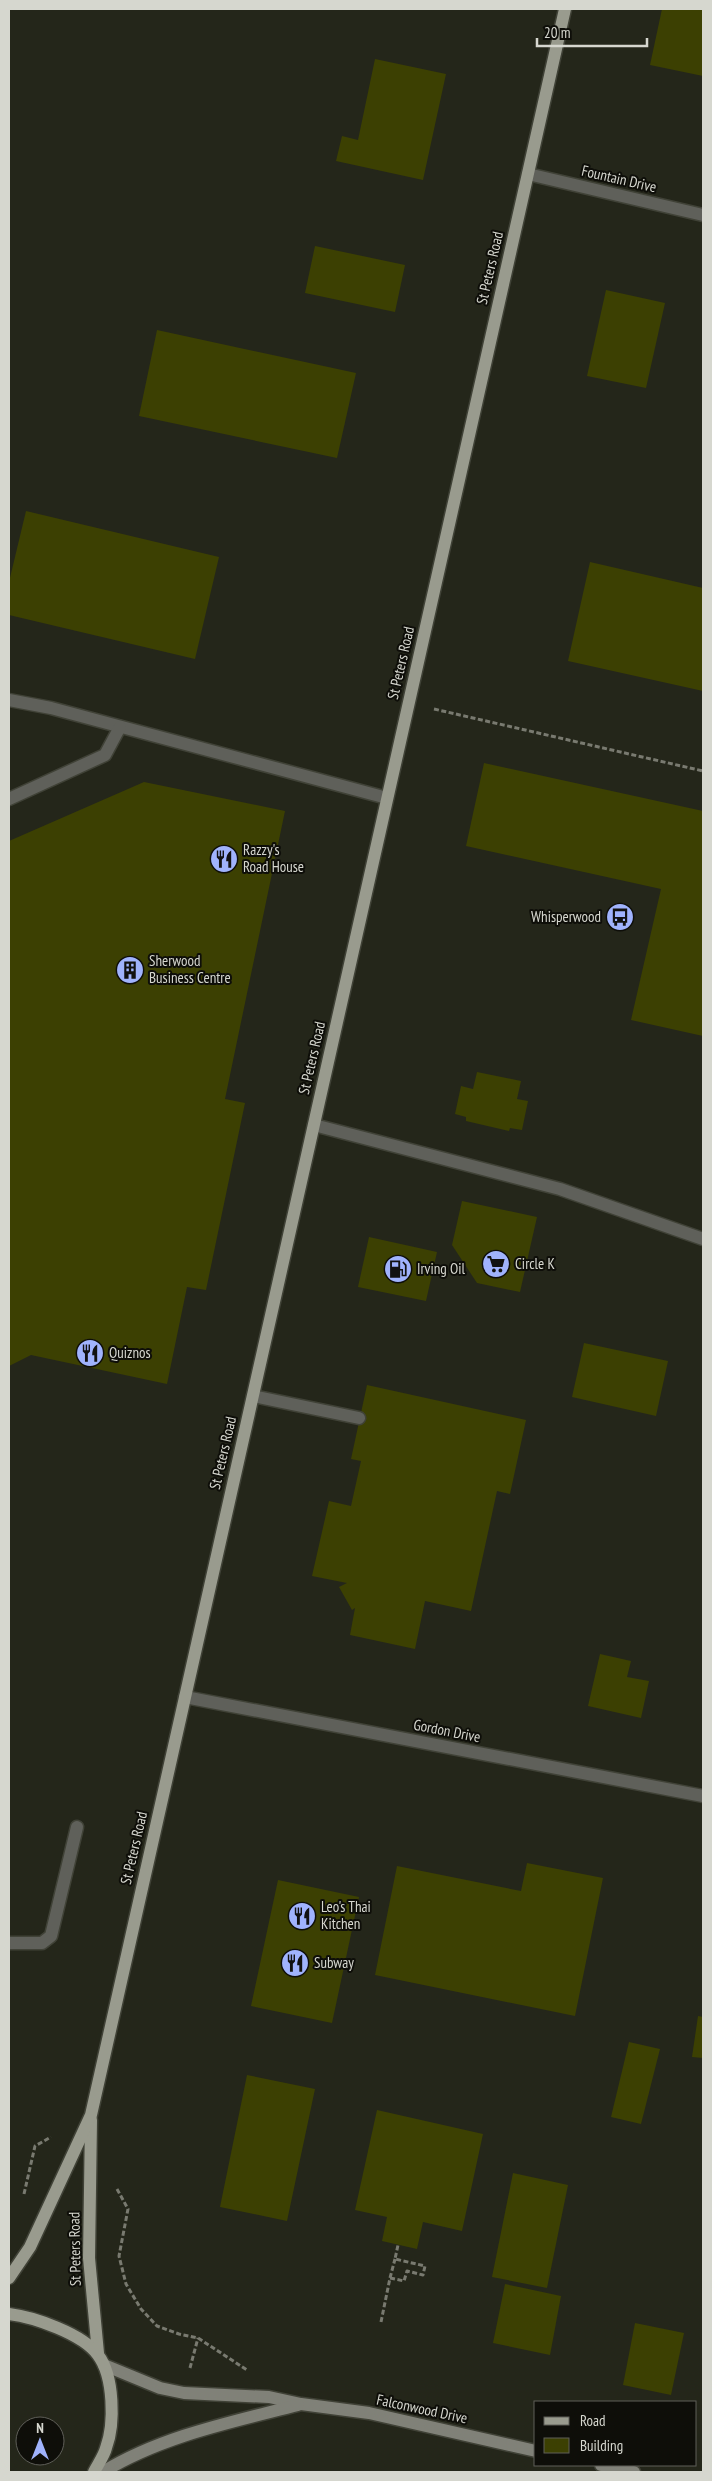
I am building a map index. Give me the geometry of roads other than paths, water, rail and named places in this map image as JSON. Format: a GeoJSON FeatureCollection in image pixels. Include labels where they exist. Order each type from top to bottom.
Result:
{"type":"FeatureCollection","features":[{"type":"Feature","properties":{"kind":"main road","name":"St Peters Road"},"geometry":{"type":"LineString","coordinates":[[98,2353],[89,2258],[91,2115],[565,9]]}},
{"type":"Feature","properties":{"kind":"main road","name":"St Peters Road"},"geometry":{"type":"LineString","coordinates":[[9,2278],[30,2247],[91,2115]]}},
{"type":"Feature","properties":{"kind":"main road"},"geometry":{"type":"LineString","coordinates":[[9,2314],[25,2316],[67,2331],[98,2353],[104,2365],[111,2392],[112,2422],[106,2448],[94,2472]]}},
{"type":"Feature","properties":{"kind":"street","name":"Fountain Drive"},"geometry":{"type":"LineString","coordinates":[[528,174],[703,215]]}},
{"type":"Feature","properties":{"kind":"street"},"geometry":{"type":"LineString","coordinates":[[9,700],[51,708],[388,798]]}},
{"type":"Feature","properties":{"kind":"street"},"geometry":{"type":"LineString","coordinates":[[9,799],[105,755],[120,727]]}},
{"type":"Feature","properties":{"kind":"street"},"geometry":{"type":"LineString","coordinates":[[314,1125],[560,1189],[703,1239]]}},
{"type":"Feature","properties":{"kind":"street"},"geometry":{"type":"LineString","coordinates":[[253,1396],[359,1418]]}},
{"type":"Feature","properties":{"kind":"street","name":"Gordon Drive"},"geometry":{"type":"LineString","coordinates":[[185,1697],[703,1796]]}},
{"type":"Feature","properties":{"kind":"street"},"geometry":{"type":"LineString","coordinates":[[9,1943],[42,1942],[51,1936],[77,1827]]}},
{"type":"Feature","properties":{"kind":"street","name":"Falconwood Drive"},"geometry":{"type":"LineString","coordinates":[[104,2365],[160,2388],[184,2393],[269,2397],[300,2404],[369,2414],[534,2450]]}},
{"type":"Feature","properties":{"kind":"street","name":"Falconwood Drive"},"geometry":{"type":"LineString","coordinates":[[103,2472],[119,2463],[188,2435],[300,2404]]}},
{"type":"Feature","properties":{"kind":"street"},"geometry":{"type":"LineString","coordinates":[[605,2466],[634,2472]]}},
{"type":"Feature","properties":{"kind":"place","name":"Razzy's Road House"},"geometry":{"type":"Point","coordinates":[224,859]}},
{"type":"Feature","properties":{"kind":"place","name":"Whisperwood"},"geometry":{"type":"Point","coordinates":[620,917]}},
{"type":"Feature","properties":{"kind":"place","name":"Sherwood Business Centre"},"geometry":{"type":"Point","coordinates":[130,970]}},
{"type":"Feature","properties":{"kind":"place","name":"Circle K"},"geometry":{"type":"Point","coordinates":[496,1264]}},
{"type":"Feature","properties":{"kind":"place","name":"Irving Oil"},"geometry":{"type":"Point","coordinates":[398,1269]}},
{"type":"Feature","properties":{"kind":"place","name":"Quiznos"},"geometry":{"type":"Point","coordinates":[90,1353]}},
{"type":"Feature","properties":{"kind":"place","name":"Leo's Thai Kitchen"},"geometry":{"type":"Point","coordinates":[302,1916]}},
{"type":"Feature","properties":{"kind":"place","name":"Subway"},"geometry":{"type":"Point","coordinates":[295,1963]}}]}
